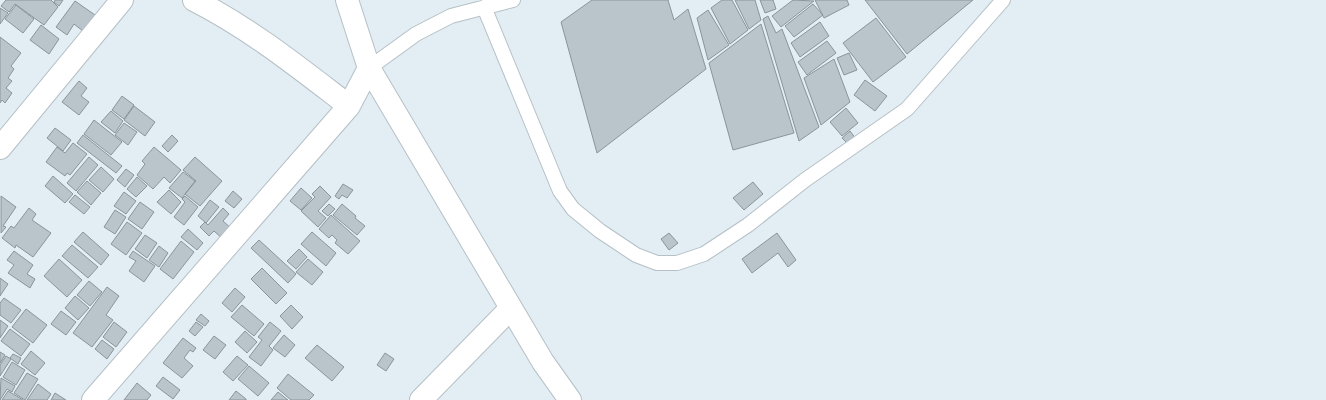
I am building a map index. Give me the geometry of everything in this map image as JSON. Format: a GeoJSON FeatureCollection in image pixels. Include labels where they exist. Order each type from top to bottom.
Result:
{"type":"FeatureCollection","features":[{"type":"Feature","properties":{"kind":"street"},"geometry":{"type":"LineString","coordinates":[[0,148],[122,0]]}},
{"type":"Feature","properties":{"kind":"street"},"geometry":{"type":"LineString","coordinates":[[194,0],[228,18],[270,45],[349,106]]}},
{"type":"Feature","properties":{"kind":"street"},"geometry":{"type":"LineString","coordinates":[[347,0],[369,68],[543,362],[570,400]]}},
{"type":"Feature","properties":{"kind":"street"},"geometry":{"type":"LineString","coordinates":[[93,400],[349,106],[369,68]]}},
{"type":"Feature","properties":{"kind":"street"},"geometry":{"type":"LineString","coordinates":[[421,400],[511,308]]}},
{"type":"Feature","properties":{"kind":"lane"},"geometry":{"type":"LineString","coordinates":[[369,68],[416,34],[450,16],[513,0]]}},
{"type":"Feature","properties":{"kind":"lane"},"geometry":{"type":"LineString","coordinates":[[484,7],[560,191],[569,203],[600,231],[636,255],[657,262],[677,263],[704,254],[748,225],[805,180],[907,109],[1003,0]]}},
{"type":"Feature","properties":{"kind":"building"},"geometry":{"type":"Polygon","coordinates":[[[6,0],[51,0],[58,7],[44,25],[15,4],[9,12],[1,6],[6,0]]]}},
{"type":"Feature","properties":{"kind":"building"},"geometry":{"type":"Polygon","coordinates":[[[55,0],[63,0],[59,6],[54,2],[55,0]]]}},
{"type":"Feature","properties":{"kind":"building"},"geometry":{"type":"Polygon","coordinates":[[[592,0],[668,0],[674,20],[688,9],[706,69],[597,153],[561,22],[592,0]]]}},
{"type":"Feature","properties":{"kind":"building"},"geometry":{"type":"Polygon","coordinates":[[[722,0],[732,0],[748,30],[730,44],[711,8],[722,0]]]}},
{"type":"Feature","properties":{"kind":"building"},"geometry":{"type":"Polygon","coordinates":[[[735,0],[755,0],[761,20],[749,29],[735,0]]]}},
{"type":"Feature","properties":{"kind":"building"},"geometry":{"type":"Polygon","coordinates":[[[760,0],[773,0],[776,9],[765,13],[760,0]]]}},
{"type":"Feature","properties":{"kind":"building"},"geometry":{"type":"Polygon","coordinates":[[[793,0],[814,1],[781,27],[772,16],[793,0]]]}},
{"type":"Feature","properties":{"kind":"building"},"geometry":{"type":"Polygon","coordinates":[[[815,0],[847,0],[849,5],[824,18],[815,0]]]}},
{"type":"Feature","properties":{"kind":"building"},"geometry":{"type":"Polygon","coordinates":[[[865,0],[973,0],[907,54],[865,0]]]}},
{"type":"Feature","properties":{"kind":"building"},"geometry":{"type":"Polygon","coordinates":[[[75,1],[95,15],[83,31],[74,24],[67,35],[56,27],[75,1]]]}},
{"type":"Feature","properties":{"kind":"building"},"geometry":{"type":"Polygon","coordinates":[[[813,4],[823,15],[794,37],[785,26],[813,4]]]}},
{"type":"Feature","properties":{"kind":"building"},"geometry":{"type":"Polygon","coordinates":[[[16,5],[34,19],[23,33],[5,19],[16,5]]]}},
{"type":"Feature","properties":{"kind":"building"},"geometry":{"type":"Polygon","coordinates":[[[0,8],[8,13],[0,24],[0,8]]]}},
{"type":"Feature","properties":{"kind":"building"},"geometry":{"type":"Polygon","coordinates":[[[708,10],[729,45],[708,60],[697,18],[708,10]]]}},
{"type":"Feature","properties":{"kind":"building"},"geometry":{"type":"Polygon","coordinates":[[[768,16],[776,33],[782,29],[819,127],[799,141],[763,19],[768,16]]]}},
{"type":"Feature","properties":{"kind":"building"},"geometry":{"type":"Polygon","coordinates":[[[876,18],[906,57],[873,82],[843,43],[876,18]]]}},
{"type":"Feature","properties":{"kind":"building"},"geometry":{"type":"Polygon","coordinates":[[[820,22],[829,36],[800,57],[791,43],[820,22]]]}},
{"type":"Feature","properties":{"kind":"building"},"geometry":{"type":"Polygon","coordinates":[[[761,24],[794,133],[733,150],[709,63],[761,24]]]}},
{"type":"Feature","properties":{"kind":"building"},"geometry":{"type":"Polygon","coordinates":[[[41,25],[59,39],[49,54],[30,40],[41,25]]]}},
{"type":"Feature","properties":{"kind":"building"},"geometry":{"type":"Polygon","coordinates":[[[0,37],[21,53],[11,66],[14,69],[8,78],[12,81],[6,88],[12,93],[5,103],[2,100],[0,103],[0,37]]]}},
{"type":"Feature","properties":{"kind":"building"},"geometry":{"type":"Polygon","coordinates":[[[827,41],[836,53],[807,75],[798,62],[827,41]]]}},
{"type":"Feature","properties":{"kind":"building"},"geometry":{"type":"Polygon","coordinates":[[[849,53],[857,70],[844,75],[837,58],[849,53]]]}},
{"type":"Feature","properties":{"kind":"building"},"geometry":{"type":"Polygon","coordinates":[[[834,59],[850,102],[821,125],[804,78],[834,59]]]}},
{"type":"Feature","properties":{"kind":"building"},"geometry":{"type":"Polygon","coordinates":[[[865,80],[887,96],[875,111],[854,95],[865,80]]]}},
{"type":"Feature","properties":{"kind":"building"},"geometry":{"type":"Polygon","coordinates":[[[79,81],[87,88],[81,96],[89,102],[79,115],[62,102],[79,81]]]}},
{"type":"Feature","properties":{"kind":"building"},"geometry":{"type":"Polygon","coordinates":[[[122,96],[134,105],[124,119],[112,110],[122,96]]]}},
{"type":"Feature","properties":{"kind":"building"},"geometry":{"type":"Polygon","coordinates":[[[134,106],[155,122],[145,136],[124,120],[134,106]]]}},
{"type":"Feature","properties":{"kind":"building"},"geometry":{"type":"Polygon","coordinates":[[[846,108],[858,123],[842,136],[830,122],[846,108]]]}},
{"type":"Feature","properties":{"kind":"building"},"geometry":{"type":"Polygon","coordinates":[[[111,111],[123,121],[115,133],[101,122],[111,111]]]}},
{"type":"Feature","properties":{"kind":"building"},"geometry":{"type":"Polygon","coordinates":[[[94,120],[122,142],[111,155],[84,134],[94,120]]]}},
{"type":"Feature","properties":{"kind":"building"},"geometry":{"type":"Polygon","coordinates":[[[124,123],[137,132],[128,145],[115,135],[124,123]]]}},
{"type":"Feature","properties":{"kind":"building"},"geometry":{"type":"Polygon","coordinates":[[[55,128],[71,140],[63,151],[47,138],[55,128]]]}},
{"type":"Feature","properties":{"kind":"building"},"geometry":{"type":"Polygon","coordinates":[[[850,131],[856,139],[849,145],[842,138],[850,131]]]}},
{"type":"Feature","properties":{"kind":"building"},"geometry":{"type":"Polygon","coordinates":[[[83,135],[122,166],[116,173],[77,143],[83,135]]]}},
{"type":"Feature","properties":{"kind":"building"},"geometry":{"type":"Polygon","coordinates":[[[172,135],[178,141],[168,152],[162,146],[172,135]]]}},
{"type":"Feature","properties":{"kind":"building"},"geometry":{"type":"Polygon","coordinates":[[[73,143],[87,154],[70,175],[67,173],[65,176],[46,162],[57,147],[65,153],[73,143]]]}},
{"type":"Feature","properties":{"kind":"building"},"geometry":{"type":"Polygon","coordinates":[[[154,147],[181,170],[170,183],[164,177],[153,189],[137,175],[145,164],[142,161],[154,147]]]}},
{"type":"Feature","properties":{"kind":"building"},"geometry":{"type":"Polygon","coordinates":[[[89,157],[98,165],[76,191],[67,183],[89,157]]]}},
{"type":"Feature","properties":{"kind":"building"},"geometry":{"type":"Polygon","coordinates":[[[195,157],[222,181],[200,206],[185,194],[196,181],[183,170],[195,157]]]}},
{"type":"Feature","properties":{"kind":"building"},"geometry":{"type":"Polygon","coordinates":[[[101,167],[114,179],[103,192],[89,180],[101,167]]]}},
{"type":"Feature","properties":{"kind":"building"},"geometry":{"type":"Polygon","coordinates":[[[126,169],[134,175],[125,187],[117,180],[126,169]]]}},
{"type":"Feature","properties":{"kind":"building"},"geometry":{"type":"Polygon","coordinates":[[[183,172],[195,181],[182,198],[169,188],[183,172]]]}},
{"type":"Feature","properties":{"kind":"building"},"geometry":{"type":"Polygon","coordinates":[[[53,176],[73,194],[65,203],[45,186],[53,176]]]}},
{"type":"Feature","properties":{"kind":"building"},"geometry":{"type":"Polygon","coordinates":[[[137,177],[147,186],[136,197],[127,189],[137,177]]]}},
{"type":"Feature","properties":{"kind":"building"},"geometry":{"type":"Polygon","coordinates":[[[87,181],[101,193],[91,205],[77,192],[87,181]]]}},
{"type":"Feature","properties":{"kind":"building"},"geometry":{"type":"Polygon","coordinates":[[[753,182],[763,194],[744,210],[733,198],[753,182]]]}},
{"type":"Feature","properties":{"kind":"building"},"geometry":{"type":"Polygon","coordinates":[[[343,184],[353,190],[347,198],[342,195],[339,199],[335,196],[343,184]]]}},
{"type":"Feature","properties":{"kind":"building"},"geometry":{"type":"Polygon","coordinates":[[[320,186],[331,197],[318,211],[326,218],[318,227],[301,211],[315,197],[312,194],[320,186]]]}},
{"type":"Feature","properties":{"kind":"building"},"geometry":{"type":"Polygon","coordinates":[[[301,188],[312,198],[301,210],[290,201],[301,188]]]}},
{"type":"Feature","properties":{"kind":"building"},"geometry":{"type":"Polygon","coordinates":[[[169,190],[181,202],[171,214],[157,202],[169,190]]]}},
{"type":"Feature","properties":{"kind":"building"},"geometry":{"type":"Polygon","coordinates":[[[233,191],[242,199],[234,208],[225,201],[233,191]]]}},
{"type":"Feature","properties":{"kind":"building"},"geometry":{"type":"Polygon","coordinates":[[[124,192],[136,201],[126,214],[114,206],[124,192]]]}},
{"type":"Feature","properties":{"kind":"building"},"geometry":{"type":"Polygon","coordinates":[[[75,195],[90,207],[84,214],[69,202],[75,195]]]}},
{"type":"Feature","properties":{"kind":"building"},"geometry":{"type":"Polygon","coordinates":[[[1,196],[16,207],[3,226],[6,227],[1,233],[1,196]]]}},
{"type":"Feature","properties":{"kind":"building"},"geometry":{"type":"Polygon","coordinates":[[[185,196],[198,207],[184,225],[174,217],[185,202],[182,199],[185,196]]]}},
{"type":"Feature","properties":{"kind":"building"},"geometry":{"type":"Polygon","coordinates":[[[210,200],[219,207],[206,223],[198,216],[210,200]]]}},
{"type":"Feature","properties":{"kind":"building"},"geometry":{"type":"Polygon","coordinates":[[[140,202],[154,212],[142,229],[128,219],[140,202]]]}},
{"type":"Feature","properties":{"kind":"building"},"geometry":{"type":"Polygon","coordinates":[[[329,204],[335,209],[328,216],[322,211],[329,204]]]}},
{"type":"Feature","properties":{"kind":"building"},"geometry":{"type":"Polygon","coordinates":[[[342,204],[365,226],[357,235],[333,215],[342,204]]]}},
{"type":"Feature","properties":{"kind":"building"},"geometry":{"type":"Polygon","coordinates":[[[29,208],[36,214],[32,220],[51,233],[33,257],[16,245],[15,248],[2,238],[11,226],[14,228],[29,208]]]}},
{"type":"Feature","properties":{"kind":"building"},"geometry":{"type":"Polygon","coordinates":[[[223,208],[229,214],[223,221],[233,230],[224,240],[214,231],[209,236],[200,227],[205,222],[208,225],[223,208]]]}},
{"type":"Feature","properties":{"kind":"building"},"geometry":{"type":"Polygon","coordinates":[[[115,210],[126,217],[115,234],[104,227],[115,210]]]}},
{"type":"Feature","properties":{"kind":"building"},"geometry":{"type":"Polygon","coordinates":[[[331,215],[360,241],[348,254],[335,243],[337,240],[332,235],[329,238],[319,229],[331,215]]]}},
{"type":"Feature","properties":{"kind":"building"},"geometry":{"type":"Polygon","coordinates":[[[127,222],[142,233],[126,255],[111,244],[127,222]]]}},
{"type":"Feature","properties":{"kind":"building"},"geometry":{"type":"Polygon","coordinates":[[[188,229],[203,243],[197,250],[181,237],[188,229]]]}},
{"type":"Feature","properties":{"kind":"building"},"geometry":{"type":"Polygon","coordinates":[[[83,232],[109,255],[101,265],[74,242],[83,232]]]}},
{"type":"Feature","properties":{"kind":"building"},"geometry":{"type":"Polygon","coordinates":[[[312,232],[336,253],[326,266],[301,244],[312,232]]]}},
{"type":"Feature","properties":{"kind":"building"},"geometry":{"type":"Polygon","coordinates":[[[669,233],[678,243],[669,250],[661,239],[669,233]]]}},
{"type":"Feature","properties":{"kind":"building"},"geometry":{"type":"Polygon","coordinates":[[[777,233],[796,260],[788,267],[778,253],[752,273],[742,259],[777,233]]]}},
{"type":"Feature","properties":{"kind":"building"},"geometry":{"type":"Polygon","coordinates":[[[145,235],[157,243],[147,258],[135,249],[145,235]]]}},
{"type":"Feature","properties":{"kind":"building"},"geometry":{"type":"Polygon","coordinates":[[[259,240],[296,274],[288,283],[251,248],[259,240]]]}},
{"type":"Feature","properties":{"kind":"building"},"geometry":{"type":"Polygon","coordinates":[[[181,241],[194,252],[173,279],[160,269],[181,241]]]}},
{"type":"Feature","properties":{"kind":"building"},"geometry":{"type":"Polygon","coordinates":[[[72,245],[98,267],[88,278],[62,256],[72,245]]]}},
{"type":"Feature","properties":{"kind":"building"},"geometry":{"type":"Polygon","coordinates":[[[159,246],[168,253],[159,267],[149,260],[159,246]]]}},
{"type":"Feature","properties":{"kind":"building"},"geometry":{"type":"Polygon","coordinates":[[[299,249],[307,257],[296,269],[287,261],[299,249]]]}},
{"type":"Feature","properties":{"kind":"building"},"geometry":{"type":"Polygon","coordinates":[[[14,251],[33,265],[27,274],[35,279],[30,288],[8,273],[14,265],[7,260],[14,251]]]}},
{"type":"Feature","properties":{"kind":"building"},"geometry":{"type":"Polygon","coordinates":[[[133,251],[155,266],[144,282],[129,271],[136,261],[129,257],[133,251]]]}},
{"type":"Feature","properties":{"kind":"building"},"geometry":{"type":"Polygon","coordinates":[[[59,259],[82,280],[67,297],[44,276],[59,259]]]}},
{"type":"Feature","properties":{"kind":"building"},"geometry":{"type":"Polygon","coordinates":[[[308,259],[323,272],[312,285],[296,272],[308,259]]]}},
{"type":"Feature","properties":{"kind":"building"},"geometry":{"type":"Polygon","coordinates":[[[262,268],[287,293],[276,304],[251,279],[262,268]]]}},
{"type":"Feature","properties":{"kind":"building"},"geometry":{"type":"Polygon","coordinates":[[[0,278],[8,284],[0,296],[0,278]]]}},
{"type":"Feature","properties":{"kind":"building"},"geometry":{"type":"Polygon","coordinates":[[[89,281],[102,292],[90,306],[77,295],[89,281]]]}},
{"type":"Feature","properties":{"kind":"building"},"geometry":{"type":"Polygon","coordinates":[[[107,287],[119,296],[106,315],[113,320],[92,347],[73,333],[107,287]]]}},
{"type":"Feature","properties":{"kind":"building"},"geometry":{"type":"Polygon","coordinates":[[[235,288],[245,297],[232,312],[222,303],[235,288]]]}},
{"type":"Feature","properties":{"kind":"building"},"geometry":{"type":"Polygon","coordinates":[[[75,296],[89,308],[78,320],[65,308],[75,296]]]}},
{"type":"Feature","properties":{"kind":"building"},"geometry":{"type":"Polygon","coordinates":[[[4,298],[21,310],[11,323],[0,315],[0,303],[4,298]]]}},
{"type":"Feature","properties":{"kind":"building"},"geometry":{"type":"Polygon","coordinates":[[[242,305],[264,324],[254,336],[231,317],[242,305]]]}},
{"type":"Feature","properties":{"kind":"building"},"geometry":{"type":"Polygon","coordinates":[[[291,305],[303,317],[292,329],[280,316],[291,305]]]}},
{"type":"Feature","properties":{"kind":"building"},"geometry":{"type":"Polygon","coordinates":[[[26,309],[47,325],[33,343],[12,327],[26,309]]]}},
{"type":"Feature","properties":{"kind":"building"},"geometry":{"type":"Polygon","coordinates":[[[61,311],[76,322],[66,335],[51,324],[61,311]]]}},
{"type":"Feature","properties":{"kind":"building"},"geometry":{"type":"Polygon","coordinates":[[[201,314],[209,321],[205,326],[196,320],[201,314]]]}},
{"type":"Feature","properties":{"kind":"building"},"geometry":{"type":"Polygon","coordinates":[[[0,320],[8,326],[0,338],[0,320]]]}},
{"type":"Feature","properties":{"kind":"building"},"geometry":{"type":"Polygon","coordinates":[[[114,322],[127,332],[116,347],[103,337],[114,322]]]}},
{"type":"Feature","properties":{"kind":"building"},"geometry":{"type":"Polygon","coordinates":[[[196,322],[203,327],[195,336],[189,331],[196,322]]]}},
{"type":"Feature","properties":{"kind":"building"},"geometry":{"type":"Polygon","coordinates":[[[270,322],[281,331],[269,346],[273,350],[261,366],[249,357],[262,340],[258,337],[270,322]]]}},
{"type":"Feature","properties":{"kind":"building"},"geometry":{"type":"Polygon","coordinates":[[[10,329],[30,344],[21,356],[1,341],[10,329]]]}},
{"type":"Feature","properties":{"kind":"building"},"geometry":{"type":"Polygon","coordinates":[[[245,331],[257,342],[247,353],[235,342],[245,331]]]}},
{"type":"Feature","properties":{"kind":"building"},"geometry":{"type":"Polygon","coordinates":[[[284,335],[295,345],[285,357],[273,348],[284,335]]]}},
{"type":"Feature","properties":{"kind":"building"},"geometry":{"type":"Polygon","coordinates":[[[214,336],[226,345],[215,359],[203,350],[214,336]]]}},
{"type":"Feature","properties":{"kind":"building"},"geometry":{"type":"Polygon","coordinates":[[[183,338],[196,348],[193,352],[190,350],[184,358],[193,366],[182,378],[163,363],[183,338]]]}},
{"type":"Feature","properties":{"kind":"building"},"geometry":{"type":"Polygon","coordinates":[[[102,340],[114,349],[107,359],[95,349],[102,340]]]}},
{"type":"Feature","properties":{"kind":"building"},"geometry":{"type":"Polygon","coordinates":[[[317,345],[344,367],[332,381],[305,358],[317,345]]]}},
{"type":"Feature","properties":{"kind":"building"},"geometry":{"type":"Polygon","coordinates":[[[31,351],[45,363],[35,375],[21,364],[31,351]]]}},
{"type":"Feature","properties":{"kind":"building"},"geometry":{"type":"Polygon","coordinates":[[[0,352],[5,355],[0,363],[0,352]]]}},
{"type":"Feature","properties":{"kind":"building"},"geometry":{"type":"Polygon","coordinates":[[[385,353],[394,359],[386,371],[377,365],[385,353]]]}},
{"type":"Feature","properties":{"kind":"building"},"geometry":{"type":"Polygon","coordinates":[[[13,354],[21,358],[18,364],[10,358],[13,354]]]}},
{"type":"Feature","properties":{"kind":"building"},"geometry":{"type":"Polygon","coordinates":[[[6,356],[11,359],[0,376],[0,365],[6,356]]]}},
{"type":"Feature","properties":{"kind":"building"},"geometry":{"type":"Polygon","coordinates":[[[237,356],[248,365],[233,381],[223,372],[237,356]]]}},
{"type":"Feature","properties":{"kind":"building"},"geometry":{"type":"Polygon","coordinates":[[[12,362],[25,370],[16,385],[3,377],[12,362]]]}},
{"type":"Feature","properties":{"kind":"building"},"geometry":{"type":"Polygon","coordinates":[[[249,366],[269,383],[258,396],[238,379],[249,366]]]}},
{"type":"Feature","properties":{"kind":"building"},"geometry":{"type":"Polygon","coordinates":[[[27,373],[38,379],[25,400],[14,393],[27,373]]]}},
{"type":"Feature","properties":{"kind":"building"},"geometry":{"type":"Polygon","coordinates":[[[288,374],[314,395],[309,400],[291,400],[277,388],[288,374]]]}},
{"type":"Feature","properties":{"kind":"building"},"geometry":{"type":"Polygon","coordinates":[[[163,377],[180,390],[173,399],[156,386],[163,377]]]}},
{"type":"Feature","properties":{"kind":"building"},"geometry":{"type":"Polygon","coordinates":[[[1,378],[15,386],[12,392],[7,389],[0,400],[1,378]]]}},
{"type":"Feature","properties":{"kind":"building"},"geometry":{"type":"Polygon","coordinates":[[[137,383],[151,395],[147,400],[124,400],[137,383]]]}},
{"type":"Feature","properties":{"kind":"building"},"geometry":{"type":"Polygon","coordinates":[[[38,384],[51,394],[47,400],[27,400],[38,384]]]}},
{"type":"Feature","properties":{"kind":"building"},"geometry":{"type":"Polygon","coordinates":[[[8,391],[23,400],[2,400],[8,391]]]}},
{"type":"Feature","properties":{"kind":"building"},"geometry":{"type":"Polygon","coordinates":[[[236,391],[246,399],[246,400],[229,400],[236,391]]]}},
{"type":"Feature","properties":{"kind":"building"},"geometry":{"type":"Polygon","coordinates":[[[278,392],[288,400],[271,400],[278,392]]]}},
{"type":"Feature","properties":{"kind":"building"},"geometry":{"type":"Polygon","coordinates":[[[55,393],[66,400],[51,400],[55,393]]]}}]}
